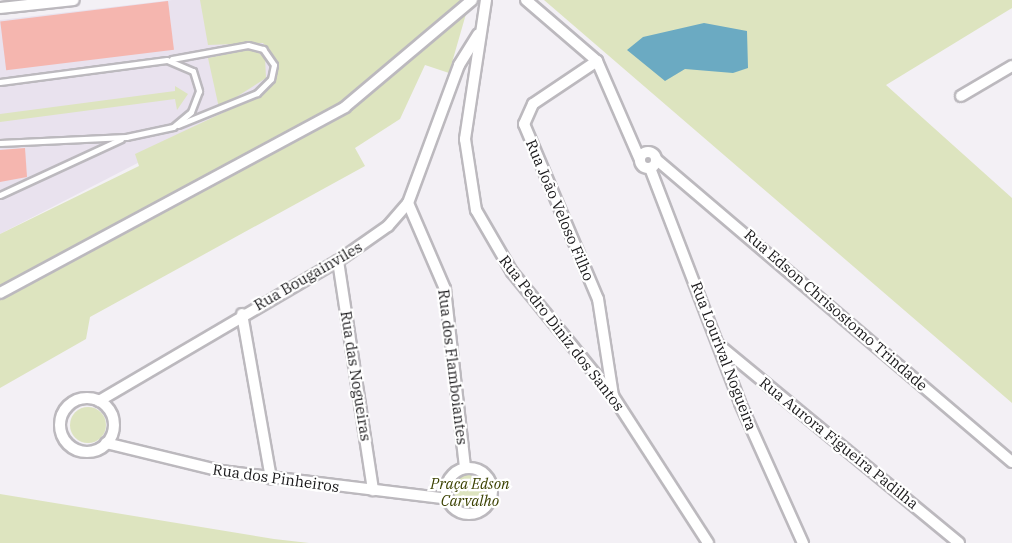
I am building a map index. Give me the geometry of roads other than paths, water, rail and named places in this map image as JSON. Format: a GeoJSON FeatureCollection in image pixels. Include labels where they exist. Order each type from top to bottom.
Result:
{"type":"FeatureCollection","features":[{"type":"Feature","properties":{"kind":"street"},"geometry":{"type":"LineString","coordinates":[[0,8],[74,0]]}},
{"type":"Feature","properties":{"kind":"street"},"geometry":{"type":"LineString","coordinates":[[0,293],[345,107],[472,0]]}},
{"type":"Feature","properties":{"kind":"street","name":"Rua Pedro Diniz dos Santos"},"geometry":{"type":"LineString","coordinates":[[486,0],[465,139],[476,210],[512,272],[613,396],[708,543]]}},
{"type":"Feature","properties":{"kind":"street"},"geometry":{"type":"LineString","coordinates":[[526,0],[597,61],[640,160],[652,160]]}},
{"type":"Feature","properties":{"kind":"street","name":"Rua Bougainviles"},"geometry":{"type":"LineString","coordinates":[[99,401],[242,314],[338,261],[388,226],[408,203],[459,65],[481,28]]}},
{"type":"Feature","properties":{"kind":"street","name":"Rua João Veloso Filho"},"geometry":{"type":"LineString","coordinates":[[597,61],[533,104],[524,124],[598,299],[613,396]]}},
{"type":"Feature","properties":{"kind":"street"},"geometry":{"type":"LineString","coordinates":[[961,96],[1012,66]]}},
{"type":"Feature","properties":{"kind":"street"},"geometry":{"type":"LineString","coordinates":[[626,125],[652,160]]}},
{"type":"Feature","properties":{"kind":"street","name":"Rua Lourival Nogueira"},"geometry":{"type":"LineString","coordinates":[[652,160],[717,344],[803,543]]}},
{"type":"Feature","properties":{"kind":"street","name":"Rua Edson Chrisostomo Trindade"},"geometry":{"type":"LineString","coordinates":[[652,160],[1012,462]]}},
{"type":"Feature","properties":{"kind":"street","name":"Rua dos Flamboiantes"},"geometry":{"type":"LineString","coordinates":[[408,203],[445,290],[465,466]]}},
{"type":"Feature","properties":{"kind":"street","name":"Rua das Nogueiras"},"geometry":{"type":"LineString","coordinates":[[338,261],[373,490]]}},
{"type":"Feature","properties":{"kind":"street"},"geometry":{"type":"LineString","coordinates":[[242,314],[271,478]]}},
{"type":"Feature","properties":{"kind":"street","name":"Rua Aurora Figueira Padilha"},"geometry":{"type":"LineString","coordinates":[[717,344],[959,543]]}},
{"type":"Feature","properties":{"kind":"street"},"geometry":{"type":"LineString","coordinates":[[74,401],[99,401],[114,420],[106,443],[82,451],[70,446],[60,429],[64,410],[74,401]]}},
{"type":"Feature","properties":{"kind":"street","name":"Rua dos Pinheiros"},"geometry":{"type":"LineString","coordinates":[[106,443],[152,458],[271,478],[448,500]]}},
{"type":"Feature","properties":{"kind":"street"},"geometry":{"type":"LineString","coordinates":[[465,466],[488,477],[490,502],[468,514],[448,500],[447,487],[465,466]]}},
{"type":"Feature","properties":{"kind":"lane"},"geometry":{"type":"LineString","coordinates":[[0,82],[167,60],[248,45],[267,52],[274,65],[271,79],[257,93],[173,127],[126,137],[0,143]]}},
{"type":"Feature","properties":{"kind":"lane"},"geometry":{"type":"LineString","coordinates":[[167,60],[189,67],[199,85],[195,106],[173,127]]}},
{"type":"Feature","properties":{"kind":"lane"},"geometry":{"type":"LineString","coordinates":[[0,195],[126,137]]}},
{"type":"Feature","properties":{"kind":"water"},"geometry":{"type":"Polygon","coordinates":[[[704,23],[747,31],[748,68],[733,73],[685,69],[665,81],[627,50],[643,37],[704,23]]]}},
{"type":"Feature","properties":{"kind":"park label","name":"Praça Edson Carvalho"},"geometry":{"type":"Point","coordinates":[470,492]}}]}
